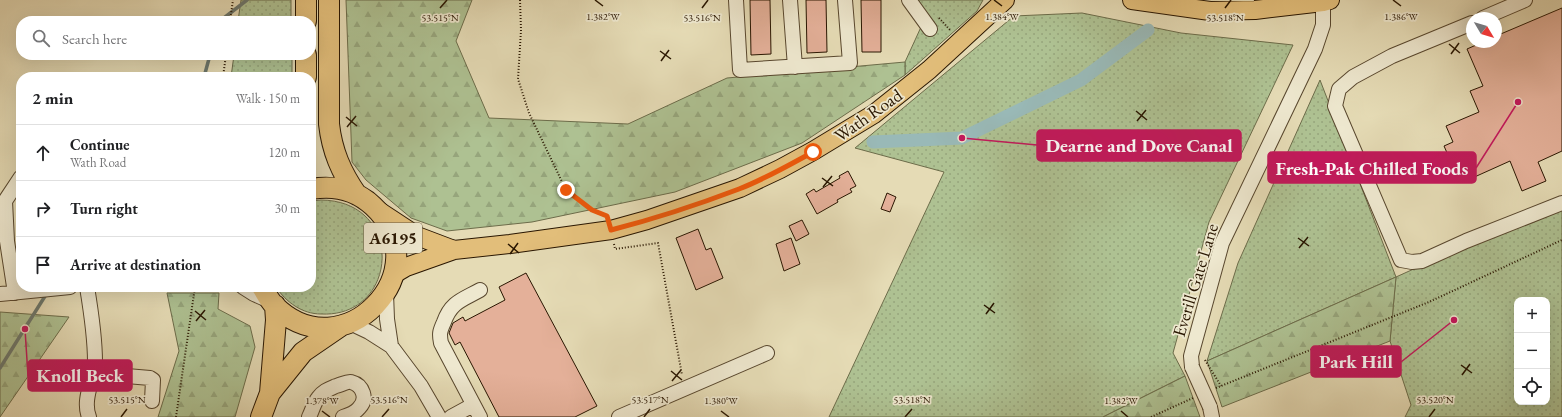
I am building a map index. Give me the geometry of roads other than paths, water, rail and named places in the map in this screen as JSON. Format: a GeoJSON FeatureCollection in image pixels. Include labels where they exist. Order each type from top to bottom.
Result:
{"type":"FeatureCollection","features":[{"type":"Feature","properties":{"kind":"highway"},"geometry":{"type":"LineString","coordinates":[[306,0],[306,16]]}},
{"type":"Feature","properties":{"kind":"highway","name":"A6195"},"geometry":{"type":"LineString","coordinates":[[329,0],[329,124],[331,142],[338,163],[348,182],[357,194]]}},
{"type":"Feature","properties":{"kind":"highway"},"geometry":{"type":"LineString","coordinates":[[306,60],[306,72]]}},
{"type":"Feature","properties":{"kind":"highway","name":"A6195"},"geometry":{"type":"LineString","coordinates":[[270,393],[303,352],[346,324],[364,316],[376,306],[386,293],[394,274],[396,258],[394,241],[388,225],[379,211],[357,194],[341,189],[324,187],[316,188]]}},
{"type":"Feature","properties":{"kind":"highway","name":"A6195"},"geometry":{"type":"LineString","coordinates":[[270,298],[286,315],[298,322],[312,326],[327,327],[346,324]]}},
{"type":"Feature","properties":{"kind":"highway","name":"A6195"},"geometry":{"type":"LineString","coordinates":[[261,417],[270,393],[276,320],[270,298]]}},
{"type":"Feature","properties":{"kind":"main road","name":"Wath Road"},"geometry":{"type":"LineString","coordinates":[[394,274],[406,267],[454,250],[611,230],[647,220],[726,193],[780,169],[874,114],[929,70],[1005,0]]}},
{"type":"Feature","properties":{"kind":"main road"},"geometry":{"type":"LineString","coordinates":[[1132,0],[1210,10],[1255,10],[1326,1]]}},
{"type":"Feature","properties":{"kind":"main road","name":"Wath Road"},"geometry":{"type":"LineString","coordinates":[[379,211],[417,236],[454,250]]}},
{"type":"Feature","properties":{"kind":"street"},"geometry":{"type":"LineString","coordinates":[[736,0],[740,70],[850,63],[846,0]]}},
{"type":"Feature","properties":{"kind":"street"},"geometry":{"type":"LineString","coordinates":[[790,0],[796,67]]}},
{"type":"Feature","properties":{"kind":"street"},"geometry":{"type":"LineString","coordinates":[[909,0],[929,21]]}},
{"type":"Feature","properties":{"kind":"street"},"geometry":{"type":"LineString","coordinates":[[1497,12],[1525,0]]}},
{"type":"Feature","properties":{"kind":"street","name":"Everill Gate Lane"},"geometry":{"type":"LineString","coordinates":[[1211,412],[1192,367],[1191,356],[1222,244],[1315,49],[1323,25],[1326,1]]}},
{"type":"Feature","properties":{"kind":"street"},"geometry":{"type":"LineString","coordinates":[[1466,25],[1392,56],[1353,77],[1340,90],[1335,106],[1401,260],[1412,262],[1422,261],[1562,203]]}},
{"type":"Feature","properties":{"kind":"street"},"geometry":{"type":"LineString","coordinates":[[0,294],[15,292],[7,241],[5,201],[16,184]]}},
{"type":"Feature","properties":{"kind":"street"},"geometry":{"type":"LineString","coordinates":[[451,417],[477,411],[441,343],[439,334],[448,311],[454,304],[480,290]]}},
{"type":"Feature","properties":{"kind":"street"},"geometry":{"type":"LineString","coordinates":[[88,292],[95,363],[87,397],[89,417]]}},
{"type":"Feature","properties":{"kind":"street"},"geometry":{"type":"LineString","coordinates":[[251,292],[270,298]]}},
{"type":"Feature","properties":{"kind":"street"},"geometry":{"type":"LineString","coordinates":[[386,293],[387,319],[391,346]]}},
{"type":"Feature","properties":{"kind":"street"},"geometry":{"type":"LineString","coordinates":[[346,324],[369,332],[391,346],[421,386],[439,417]]}},
{"type":"Feature","properties":{"kind":"street"},"geometry":{"type":"LineString","coordinates":[[620,417],[767,353]]}},
{"type":"Feature","properties":{"kind":"street"},"geometry":{"type":"LineString","coordinates":[[92,373],[150,378],[153,380],[152,401]]}},
{"type":"Feature","properties":{"kind":"street"},"geometry":{"type":"LineString","coordinates":[[309,417],[318,398],[323,393],[329,389],[349,382],[358,384],[363,390],[364,399],[360,408],[343,417]]}},
{"type":"Feature","properties":{"kind":"waterway"},"geometry":{"type":"LineString","coordinates":[[226,16],[247,0]]}},
{"type":"Feature","properties":{"kind":"waterway"},"geometry":{"type":"LineString","coordinates":[[873,142],[962,138],[1081,80],[1148,30]]}},
{"type":"Feature","properties":{"kind":"waterway"},"geometry":{"type":"LineString","coordinates":[[205,72],[209,60]]}},
{"type":"Feature","properties":{"kind":"waterway"},"geometry":{"type":"LineString","coordinates":[[0,368],[47,293]]}},
{"type":"Feature","properties":{"kind":"place","name":"Fresh-Pak Chilled Foods"},"geometry":{"type":"Point","coordinates":[1518,102]}},
{"type":"Feature","properties":{"kind":"place","name":"Dearne and Dove Canal"},"geometry":{"type":"Point","coordinates":[962,138]}},
{"type":"Feature","properties":{"kind":"place","name":"Park Hill"},"geometry":{"type":"Point","coordinates":[1454,320]}},
{"type":"Feature","properties":{"kind":"place","name":"Knoll Beck"},"geometry":{"type":"Point","coordinates":[25,329]}}]}
